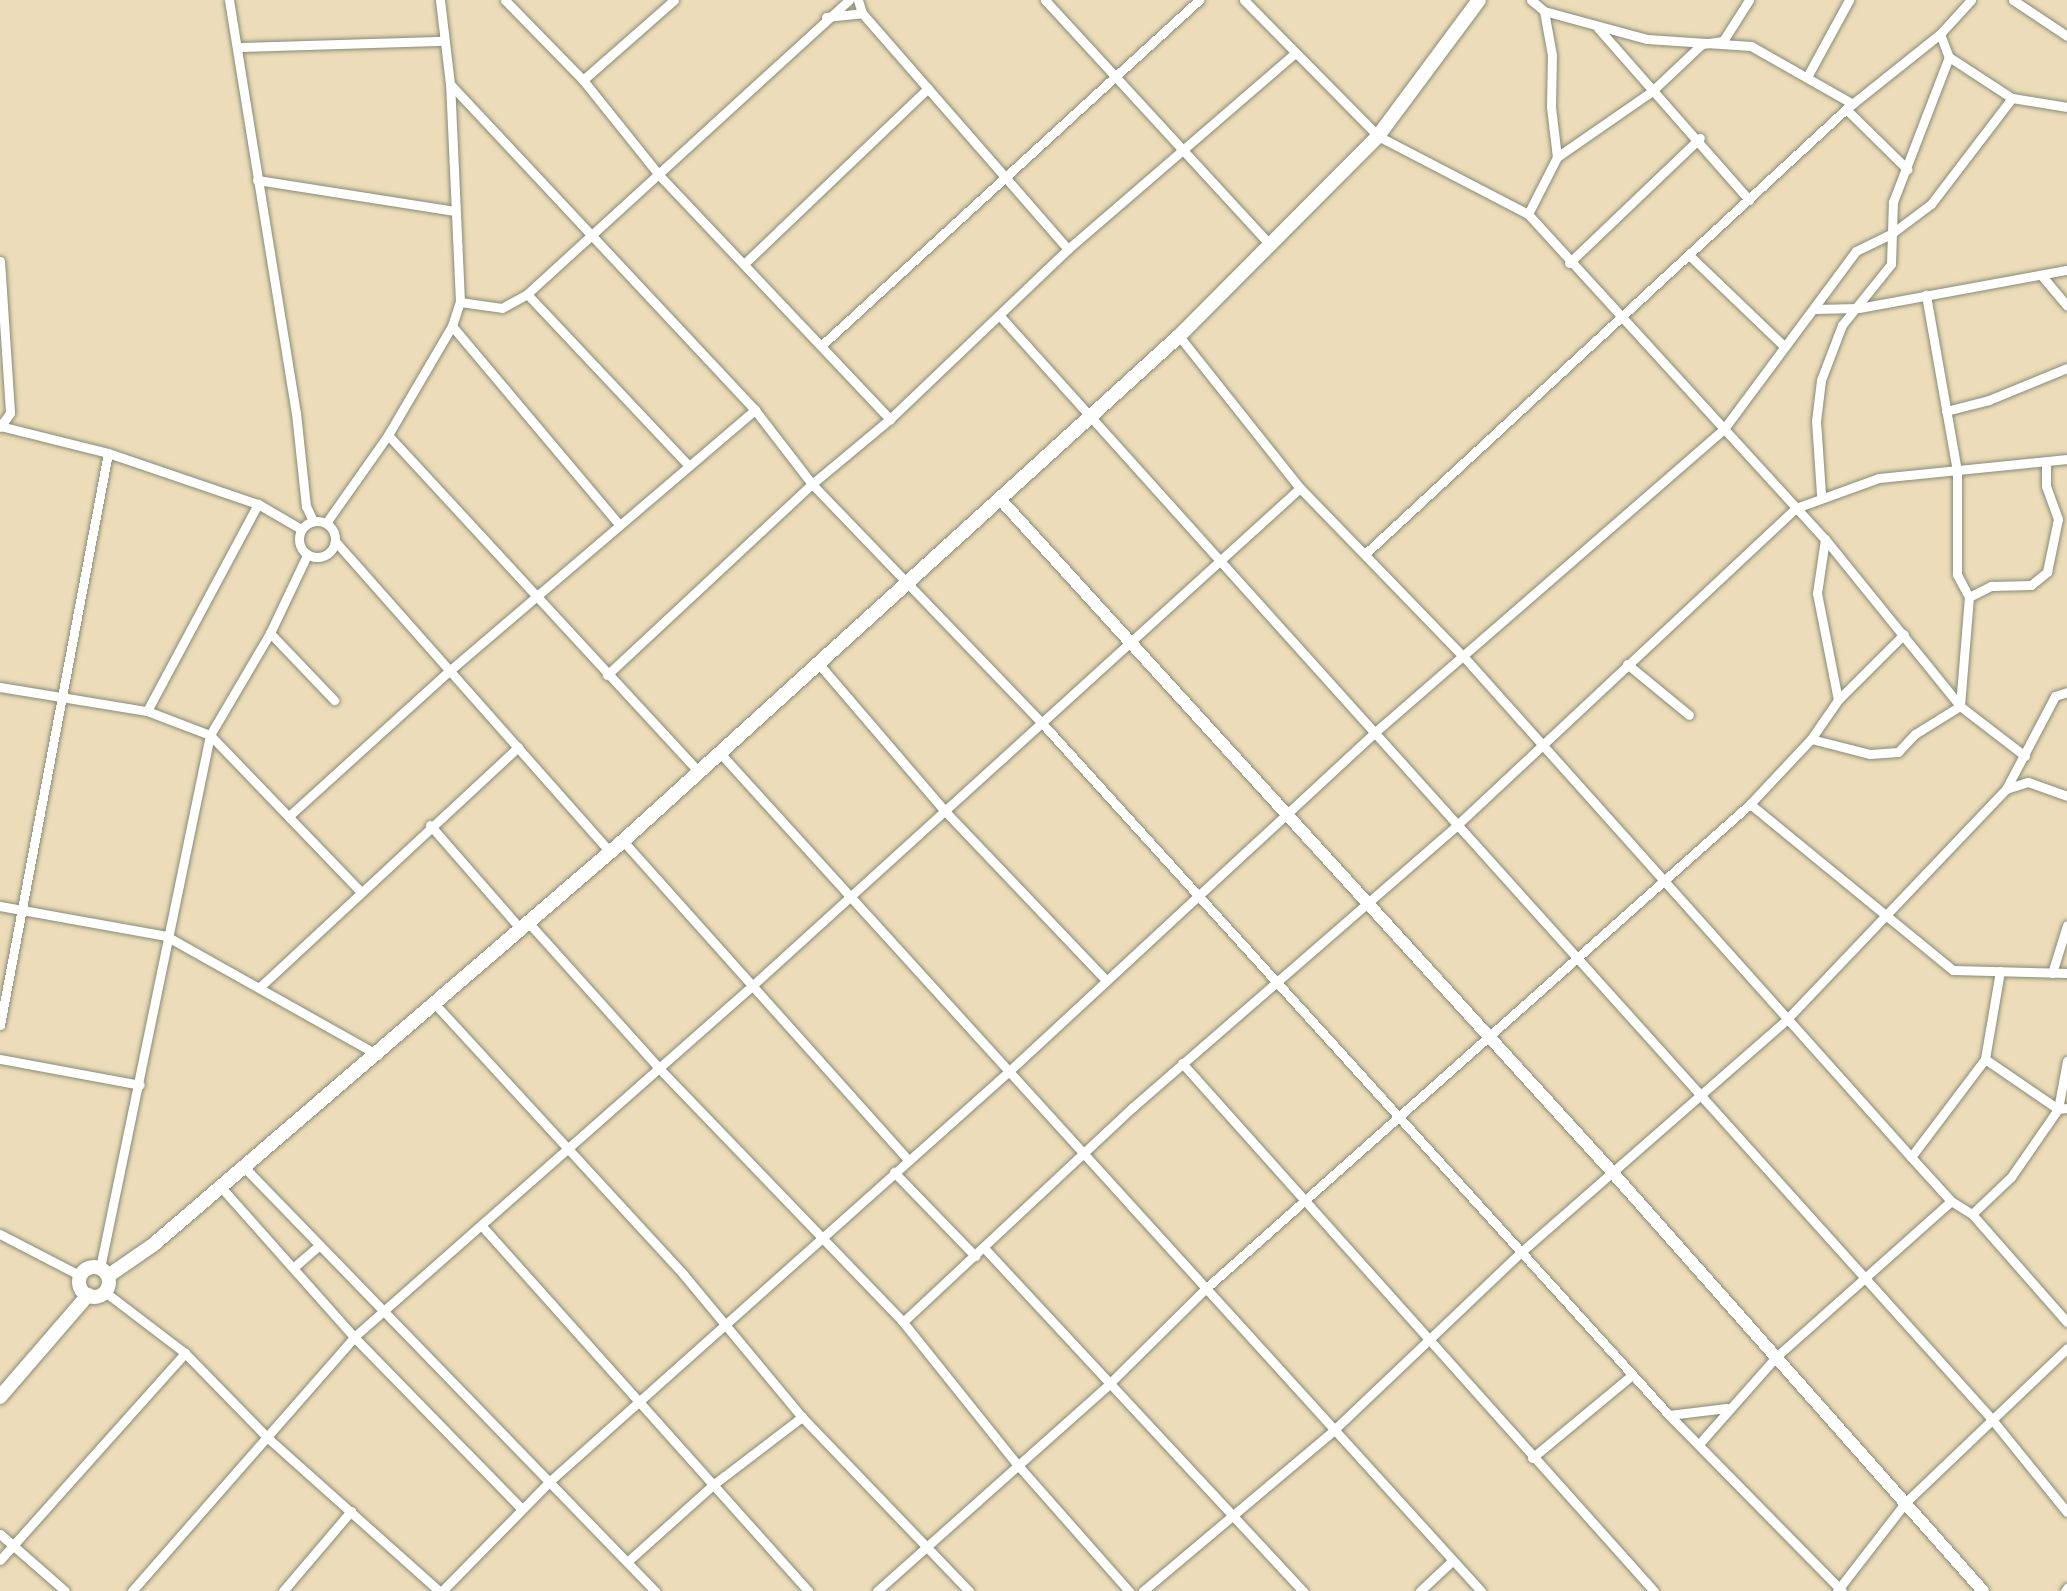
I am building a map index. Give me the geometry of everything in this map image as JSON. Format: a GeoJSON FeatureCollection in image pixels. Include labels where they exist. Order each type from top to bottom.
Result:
{"type":"FeatureCollection","features":[{"type":"Feature","properties":{"kind":"main road"},"geometry":{"type":"LineString","coordinates":[[88,1295],[80,1287],[81,1276],[89,1268],[104,1272],[153,1245],[378,1055],[908,586],[1087,417],[1179,336],[1378,136],[1479,0]]}},
{"type":"Feature","properties":{"kind":"main road"},"geometry":{"type":"LineString","coordinates":[[0,1397],[88,1295],[105,1292],[104,1272]]}},
{"type":"Feature","properties":{"kind":"street"},"geometry":{"type":"LineString","coordinates":[[229,0],[306,506],[313,521]]}},
{"type":"Feature","properties":{"kind":"street"},"geometry":{"type":"LineString","coordinates":[[326,523],[388,435],[452,326],[460,302],[450,84],[441,41],[440,0]]}},
{"type":"Feature","properties":{"kind":"street"},"geometry":{"type":"LineString","coordinates":[[505,0],[583,80],[660,176],[823,344],[890,419]]}},
{"type":"Feature","properties":{"kind":"street"},"geometry":{"type":"LineString","coordinates":[[583,80],[674,0]]}},
{"type":"Feature","properties":{"kind":"street"},"geometry":{"type":"LineString","coordinates":[[460,302],[502,308],[527,294],[589,235],[660,176],[826,17],[849,0]]}},
{"type":"Feature","properties":{"kind":"street"},"geometry":{"type":"LineString","coordinates":[[858,0],[862,13],[1068,249]]}},
{"type":"Feature","properties":{"kind":"street"},"geometry":{"type":"LineString","coordinates":[[1045,0],[1270,245]]}},
{"type":"Feature","properties":{"kind":"street"},"geometry":{"type":"LineString","coordinates":[[823,344],[1199,0]]}},
{"type":"Feature","properties":{"kind":"street"},"geometry":{"type":"LineString","coordinates":[[1244,0],[1378,136],[1528,214],[1569,263],[1825,539],[1960,706],[2025,756]]}},
{"type":"Feature","properties":{"kind":"street"},"geometry":{"type":"LineString","coordinates":[[1531,0],[1544,11],[1647,39],[1723,41],[1751,46],[1807,77],[1850,106],[1907,169]]}},
{"type":"Feature","properties":{"kind":"street"},"geometry":{"type":"LineString","coordinates":[[1528,214],[1557,157],[1651,92],[1702,44],[1723,41],[1749,0]]}},
{"type":"Feature","properties":{"kind":"street"},"geometry":{"type":"LineString","coordinates":[[1807,77],[1849,0]]}},
{"type":"Feature","properties":{"kind":"street"},"geometry":{"type":"LineString","coordinates":[[1366,553],[1850,106],[1940,34],[1971,0]]}},
{"type":"Feature","properties":{"kind":"street"},"geometry":{"type":"LineString","coordinates":[[2013,0],[2067,36]]}},
{"type":"Feature","properties":{"kind":"street"},"geometry":{"type":"LineString","coordinates":[[1544,11],[1552,55],[1551,107],[1557,157]]}},
{"type":"Feature","properties":{"kind":"street"},"geometry":{"type":"LineString","coordinates":[[826,17],[862,13]]}},
{"type":"Feature","properties":{"kind":"street"},"geometry":{"type":"LineString","coordinates":[[1598,28],[1651,92],[1700,138],[1749,200]]}},
{"type":"Feature","properties":{"kind":"street"},"geometry":{"type":"LineString","coordinates":[[1940,34],[1949,57],[2012,98],[2067,107]]}},
{"type":"Feature","properties":{"kind":"street"},"geometry":{"type":"LineString","coordinates":[[238,47],[441,41]]}},
{"type":"Feature","properties":{"kind":"street"},"geometry":{"type":"LineString","coordinates":[[607,675],[812,484],[890,419],[1068,249],[1294,54]]}},
{"type":"Feature","properties":{"kind":"street"},"geometry":{"type":"LineString","coordinates":[[1821,494],[1816,421],[1821,380],[1842,325],[1859,308],[1891,264],[1893,202],[1949,57]]}},
{"type":"Feature","properties":{"kind":"street"},"geometry":{"type":"LineString","coordinates":[[450,84],[755,410],[812,484],[1041,722],[1275,986],[1632,1375],[1840,1590],[1905,1503],[1990,1417],[2067,1348]]}},
{"type":"Feature","properties":{"kind":"street"},"geometry":{"type":"LineString","coordinates":[[745,263],[928,88]]}},
{"type":"Feature","properties":{"kind":"street"},"geometry":{"type":"LineString","coordinates":[[105,1292],[185,1353],[269,1439],[440,1591],[550,1481],[1007,1073],[1196,898],[1290,816],[1373,734],[1723,430],[1856,251],[1891,234],[1931,204],[2012,98]]}},
{"type":"Feature","properties":{"kind":"street"},"geometry":{"type":"LineString","coordinates":[[1569,263],[1700,138]]}},
{"type":"Feature","properties":{"kind":"street"},"geometry":{"type":"LineString","coordinates":[[257,180],[454,211]]}},
{"type":"Feature","properties":{"kind":"street"},"geometry":{"type":"LineString","coordinates":[[1690,256],[1784,346]]}},
{"type":"Feature","properties":{"kind":"street"},"geometry":{"type":"LineString","coordinates":[[0,261],[10,413],[0,426],[108,453],[258,504],[301,529]]}},
{"type":"Feature","properties":{"kind":"street"},"geometry":{"type":"LineString","coordinates":[[1815,309],[1859,308],[2067,270]]}},
{"type":"Feature","properties":{"kind":"street"},"geometry":{"type":"LineString","coordinates":[[2042,276],[2067,306]]}},
{"type":"Feature","properties":{"kind":"street"},"geometry":{"type":"LineString","coordinates":[[527,294],[689,466]]}},
{"type":"Feature","properties":{"kind":"street"},"geometry":{"type":"LineString","coordinates":[[1926,295],[1957,471],[1957,574],[1969,597],[1960,706]]}},
{"type":"Feature","properties":{"kind":"street"},"geometry":{"type":"LineString","coordinates":[[1000,316],[1455,827],[1576,955],[1696,1096],[1990,1417],[2067,1512]]}},
{"type":"Feature","properties":{"kind":"street"},"geometry":{"type":"LineString","coordinates":[[452,326],[619,524]]}},
{"type":"Feature","properties":{"kind":"street"},"geometry":{"type":"LineString","coordinates":[[1179,336],[1300,488],[1464,657],[1540,744],[1664,876],[1911,1157],[1951,1201],[1972,1214],[2067,1322]]}},
{"type":"Feature","properties":{"kind":"street"},"geometry":{"type":"LineString","coordinates":[[1946,411],[2036,383],[2067,368]]}},
{"type":"Feature","properties":{"kind":"street"},"geometry":{"type":"LineString","coordinates":[[289,816],[448,672],[538,599],[619,524],[755,410]]}},
{"type":"Feature","properties":{"kind":"street"},"geometry":{"type":"LineString","coordinates":[[388,435],[698,771]]}},
{"type":"Feature","properties":{"kind":"street"},"geometry":{"type":"LineString","coordinates":[[0,1025],[66,698],[108,453]]}},
{"type":"Feature","properties":{"kind":"street"},"geometry":{"type":"LineString","coordinates":[[903,1322],[975,1256],[986,1250],[1182,1063],[1275,986],[1455,827],[1540,744],[1796,508],[1821,494],[1879,478],[2067,459]]}},
{"type":"Feature","properties":{"kind":"street"},"geometry":{"type":"LineString","coordinates":[[1969,597],[1991,586],[2031,585],[2047,572],[2058,519],[2046,486],[2046,463]]}},
{"type":"Feature","properties":{"kind":"street"},"geometry":{"type":"LineString","coordinates":[[132,1591],[269,1439],[354,1337],[657,1066],[753,985],[850,893],[1132,643],[1300,488]]}},
{"type":"Feature","properties":{"kind":"street"},"geometry":{"type":"LineString","coordinates":[[1000,499],[1290,816],[1487,1039],[1613,1173],[1983,1591]]}},
{"type":"Feature","properties":{"kind":"street"},"geometry":{"type":"LineString","coordinates":[[147,711],[258,504]]}},
{"type":"Feature","properties":{"kind":"street"},"geometry":{"type":"LineString","coordinates":[[301,529],[313,521],[326,523]]}},
{"type":"Feature","properties":{"kind":"street"},"geometry":{"type":"LineString","coordinates":[[326,523],[335,541],[448,672],[610,852]]}},
{"type":"Feature","properties":{"kind":"street"},"geometry":{"type":"LineString","coordinates":[[301,529],[300,548],[307,555],[325,556],[335,541]]}},
{"type":"Feature","properties":{"kind":"street"},"geometry":{"type":"LineString","coordinates":[[1825,539],[1817,593],[1838,700]]}},
{"type":"Feature","properties":{"kind":"street"},"geometry":{"type":"LineString","coordinates":[[104,1272],[166,936],[210,735],[270,633],[307,555]]}},
{"type":"Feature","properties":{"kind":"street"},"geometry":{"type":"LineString","coordinates":[[270,633],[334,700]]}},
{"type":"Feature","properties":{"kind":"street"},"geometry":{"type":"LineString","coordinates":[[877,1591],[1016,1463],[1109,1384],[1204,1290],[1399,1122],[1576,955],[1750,804],[1811,739],[1838,700],[1904,634]]}},
{"type":"Feature","properties":{"kind":"street"},"geometry":{"type":"LineString","coordinates":[[818,663],[943,809],[1106,980]]}},
{"type":"Feature","properties":{"kind":"street"},"geometry":{"type":"LineString","coordinates":[[1627,664],[1689,715]]}},
{"type":"Feature","properties":{"kind":"street"},"geometry":{"type":"LineString","coordinates":[[0,687],[147,711],[210,735],[361,892]]}},
{"type":"Feature","properties":{"kind":"street"},"geometry":{"type":"LineString","coordinates":[[1143,1591],[1334,1430],[1520,1253],[1788,1018],[2006,789],[2055,696],[2067,692]]}},
{"type":"Feature","properties":{"kind":"street"},"geometry":{"type":"LineString","coordinates":[[1811,739],[1870,754],[1898,752],[1915,734],[1960,706]]}},
{"type":"Feature","properties":{"kind":"street"},"geometry":{"type":"LineString","coordinates":[[261,986],[430,825],[518,747]]}},
{"type":"Feature","properties":{"kind":"street"},"geometry":{"type":"LineString","coordinates":[[720,753],[850,893],[1007,1073],[1204,1290],[1481,1591]]}},
{"type":"Feature","properties":{"kind":"street"},"geometry":{"type":"LineString","coordinates":[[2006,789],[2028,782],[2067,796]]}},
{"type":"Feature","properties":{"kind":"street"},"geometry":{"type":"LineString","coordinates":[[1750,804],[1953,970],[2067,973]]}},
{"type":"Feature","properties":{"kind":"street"},"geometry":{"type":"LineString","coordinates":[[430,825],[903,1322],[1016,1463],[1129,1591]]}},
{"type":"Feature","properties":{"kind":"street"},"geometry":{"type":"LineString","coordinates":[[623,841],[908,1160]]}},
{"type":"Feature","properties":{"kind":"street"},"geometry":{"type":"LineString","coordinates":[[0,906],[166,936],[261,986],[378,1055]]}},
{"type":"Feature","properties":{"kind":"street"},"geometry":{"type":"LineString","coordinates":[[2052,973],[2067,925]]}},
{"type":"Feature","properties":{"kind":"street"},"geometry":{"type":"LineString","coordinates":[[1911,1157],[1985,1059],[2000,971]]}},
{"type":"Feature","properties":{"kind":"street"},"geometry":{"type":"LineString","coordinates":[[435,1004],[725,1324],[802,1417],[928,1544],[969,1591]]}},
{"type":"Feature","properties":{"kind":"street"},"geometry":{"type":"LineString","coordinates":[[0,1059],[140,1085]]}},
{"type":"Feature","properties":{"kind":"street"},"geometry":{"type":"LineString","coordinates":[[1985,1059],[2063,1108]]}},
{"type":"Feature","properties":{"kind":"street"},"geometry":{"type":"LineString","coordinates":[[1972,1214],[2011,1177],[2063,1108],[2067,1061]]}},
{"type":"Feature","properties":{"kind":"street"},"geometry":{"type":"LineString","coordinates":[[1182,1063],[1426,1342],[1654,1591]]}},
{"type":"Feature","properties":{"kind":"street"},"geometry":{"type":"LineString","coordinates":[[244,1167],[655,1591]]}},
{"type":"Feature","properties":{"kind":"street"},"geometry":{"type":"LineString","coordinates":[[894,1172],[975,1256]]}},
{"type":"Feature","properties":{"kind":"street"},"geometry":{"type":"LineString","coordinates":[[220,1186],[354,1337],[522,1509]]}},
{"type":"Feature","properties":{"kind":"street"},"geometry":{"type":"LineString","coordinates":[[1699,1444],[1727,1408],[1776,1357],[1951,1201]]}},
{"type":"Feature","properties":{"kind":"street"},"geometry":{"type":"LineString","coordinates":[[481,1225],[808,1591]]}},
{"type":"Feature","properties":{"kind":"street"},"geometry":{"type":"LineString","coordinates":[[0,1234],[81,1276]]}},
{"type":"Feature","properties":{"kind":"street"},"geometry":{"type":"LineString","coordinates":[[293,1268],[318,1246]]}},
{"type":"Feature","properties":{"kind":"street"},"geometry":{"type":"LineString","coordinates":[[986,1250],[1303,1591]]}},
{"type":"Feature","properties":{"kind":"street"},"geometry":{"type":"LineString","coordinates":[[0,1560],[185,1353]]}},
{"type":"Feature","properties":{"kind":"street"},"geometry":{"type":"LineString","coordinates":[[1532,1458],[1632,1375]]}},
{"type":"Feature","properties":{"kind":"street"},"geometry":{"type":"LineString","coordinates":[[1669,1415],[1727,1408]]}},
{"type":"Feature","properties":{"kind":"street"},"geometry":{"type":"LineString","coordinates":[[627,1562],[714,1484],[802,1417]]}},
{"type":"Feature","properties":{"kind":"street"},"geometry":{"type":"LineString","coordinates":[[283,1591],[351,1511]]}},
{"type":"Feature","properties":{"kind":"street"},"geometry":{"type":"LineString","coordinates":[[0,1534],[65,1591]]}},
{"type":"Feature","properties":{"kind":"street"},"geometry":{"type":"LineString","coordinates":[[1420,1591],[1452,1561]]}}]}
